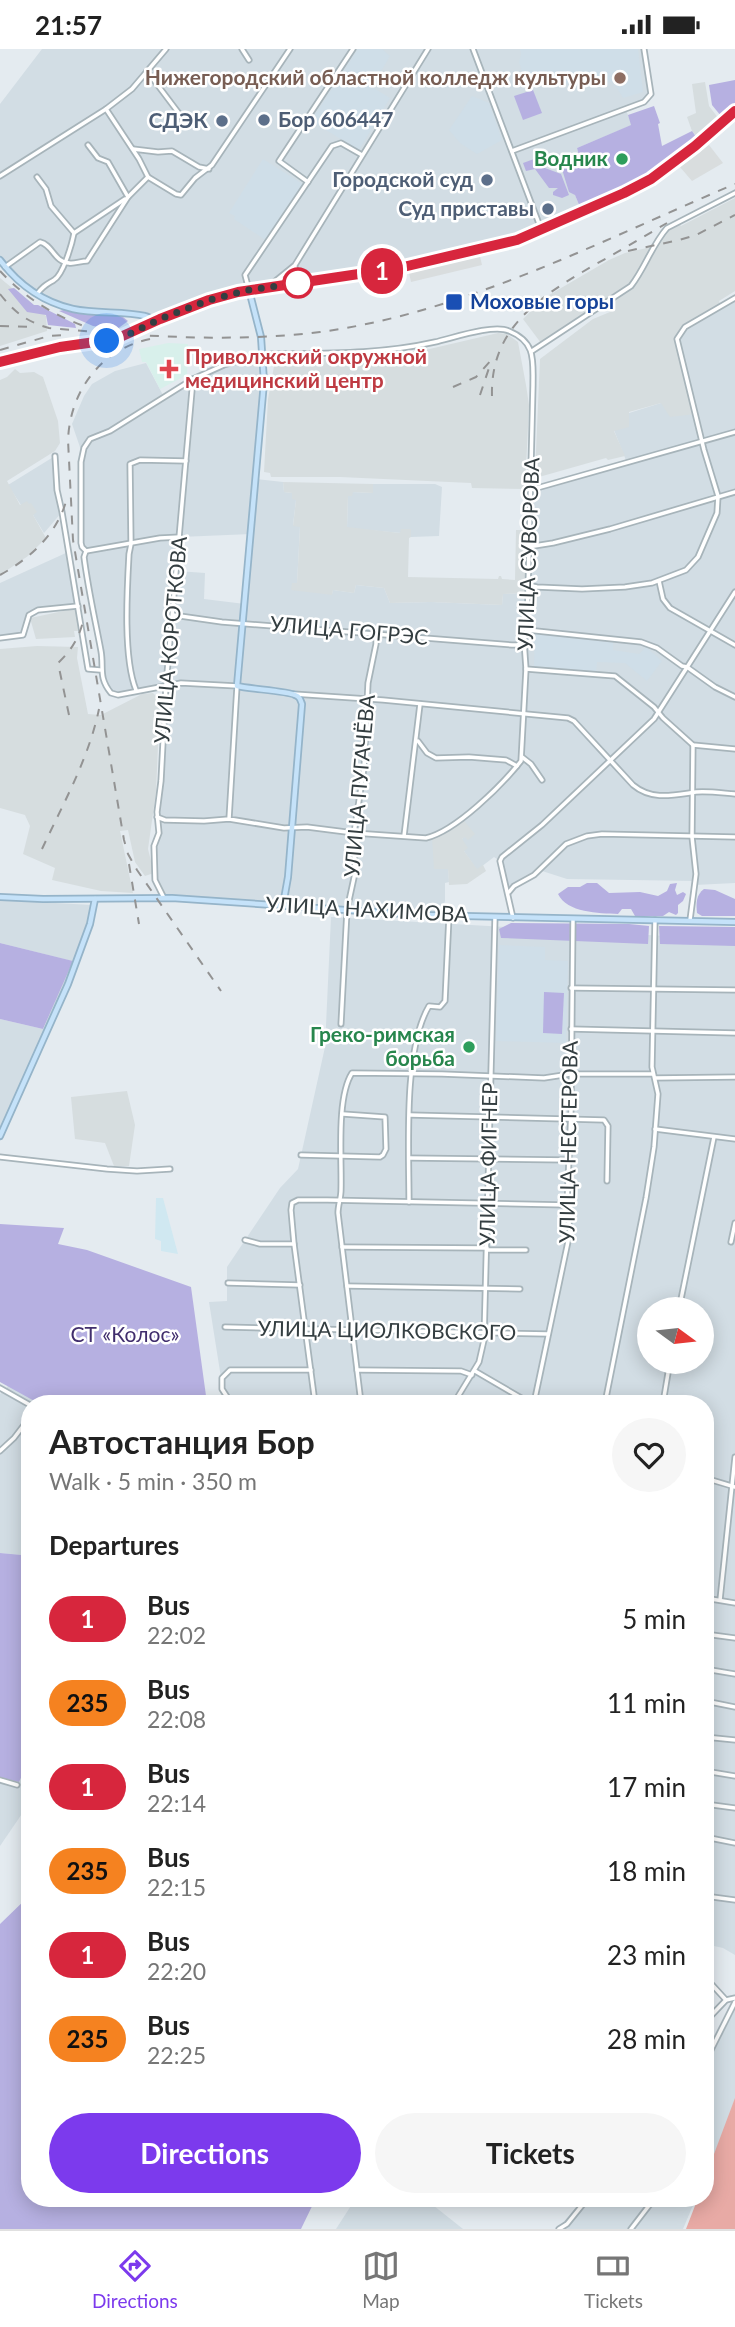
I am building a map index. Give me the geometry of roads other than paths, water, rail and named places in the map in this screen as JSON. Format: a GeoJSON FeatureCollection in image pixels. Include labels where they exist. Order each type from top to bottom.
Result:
{"type":"FeatureCollection","features":[{"type":"Feature","properties":{"kind":"street"},"geometry":{"type":"LineString","coordinates":[[0,176],[106,109],[132,89],[166,49]]}},
{"type":"Feature","properties":{"kind":"street"},"geometry":{"type":"LineString","coordinates":[[242,49],[249,60]]}},
{"type":"Feature","properties":{"kind":"street"},"geometry":{"type":"LineString","coordinates":[[106,109],[148,177],[176,194],[183,194],[195,178],[209,169],[290,49]]}},
{"type":"Feature","properties":{"kind":"street"},"geometry":{"type":"LineString","coordinates":[[308,182],[279,161],[353,49]]}},
{"type":"Feature","properties":{"kind":"street"},"geometry":{"type":"LineString","coordinates":[[268,287],[295,265],[428,49]]}},
{"type":"Feature","properties":{"kind":"street"},"geometry":{"type":"LineString","coordinates":[[473,49],[542,230]]}},
{"type":"Feature","properties":{"kind":"street"},"geometry":{"type":"LineString","coordinates":[[512,151],[640,104],[651,94],[644,49]]}},
{"type":"Feature","properties":{"kind":"street"},"geometry":{"type":"LineString","coordinates":[[147,71],[184,120]]}},
{"type":"Feature","properties":{"kind":"street"},"geometry":{"type":"LineString","coordinates":[[0,362],[60,347],[116,339],[209,300],[249,290],[416,265],[501,245],[542,230],[651,179],[735,112]]}},
{"type":"Feature","properties":{"kind":"street"},"geometry":{"type":"LineString","coordinates":[[229,819],[237,686],[264,381],[263,354],[256,313],[245,275],[335,143],[341,143],[362,155]]}},
{"type":"Feature","properties":{"kind":"street"},"geometry":{"type":"LineString","coordinates":[[88,145],[98,158],[108,162],[128,197]]}},
{"type":"Feature","properties":{"kind":"street"},"geometry":{"type":"LineString","coordinates":[[133,149],[172,151],[199,167],[209,169]]}},
{"type":"Feature","properties":{"kind":"street"},"geometry":{"type":"LineString","coordinates":[[37,177],[46,189],[51,206],[74,233]]}},
{"type":"Feature","properties":{"kind":"street"},"geometry":{"type":"LineString","coordinates":[[37,294],[44,284],[55,279],[64,263],[74,233],[128,197],[148,177]]}},
{"type":"Feature","properties":{"kind":"street"},"geometry":{"type":"LineString","coordinates":[[86,551],[81,543],[82,453],[90,439],[110,431],[193,379],[223,365],[263,354],[395,350],[501,329],[516,335],[532,351],[631,286],[667,228],[735,193]]}},
{"type":"Feature","properties":{"kind":"street"},"geometry":{"type":"LineString","coordinates":[[5,267],[40,242],[48,245],[58,260],[64,263],[87,261],[128,197]]}},
{"type":"Feature","properties":{"kind":"street"},"geometry":{"type":"LineString","coordinates":[[0,260],[17,280],[37,294],[71,309],[149,317],[153,322]]}},
{"type":"Feature","properties":{"kind":"street"},"geometry":{"type":"LineString","coordinates":[[295,265],[296,277],[300,283]]}},
{"type":"Feature","properties":{"kind":"street"},"geometry":{"type":"LineString","coordinates":[[527,585],[582,589],[625,587],[659,581],[686,570],[695,562],[718,513],[718,496],[677,339],[685,327],[735,298]]}},
{"type":"Feature","properties":{"kind":"street"},"geometry":{"type":"LineString","coordinates":[[132,315],[137,323],[136,331]]}},
{"type":"Feature","properties":{"kind":"street","name":"УЛИЦА СУВОРОВА"},"geometry":{"type":"LineString","coordinates":[[158,817],[165,820],[229,819],[242,823],[422,838],[437,835],[465,816],[517,766],[522,757],[526,669],[524,641],[527,630],[533,416],[532,351]]}},
{"type":"Feature","properties":{"kind":"street","name":"УЛИЦА КОРОТКОВА"},"geometry":{"type":"LineString","coordinates":[[164,898],[155,880],[154,846],[159,833],[166,685],[193,379]]}},
{"type":"Feature","properties":{"kind":"street"},"geometry":{"type":"LineString","coordinates":[[530,490],[735,432]]}},
{"type":"Feature","properties":{"kind":"street"},"geometry":{"type":"LineString","coordinates":[[55,456],[57,490],[88,669],[100,670]]}},
{"type":"Feature","properties":{"kind":"street"},"geometry":{"type":"LineString","coordinates":[[136,690],[128,623],[130,464],[140,460],[186,461]]}},
{"type":"Feature","properties":{"kind":"street"},"geometry":{"type":"LineString","coordinates":[[528,547],[635,522],[735,492]]}},
{"type":"Feature","properties":{"kind":"street"},"geometry":{"type":"LineString","coordinates":[[86,551],[180,537]]}},
{"type":"Feature","properties":{"kind":"street"},"geometry":{"type":"LineString","coordinates":[[86,551],[84,557],[90,603],[102,656],[100,670],[111,693],[118,695],[189,683],[523,712],[572,719],[633,785],[644,793],[656,796],[691,793],[735,794]]}},
{"type":"Feature","properties":{"kind":"street"},"geometry":{"type":"LineString","coordinates":[[659,581],[663,599],[668,606],[735,645]]}},
{"type":"Feature","properties":{"kind":"street"},"geometry":{"type":"LineString","coordinates":[[513,918],[500,861],[502,857],[612,762],[659,713],[735,592]]}},
{"type":"Feature","properties":{"kind":"street"},"geometry":{"type":"LineString","coordinates":[[0,638],[23,635],[29,615],[38,610],[78,606]]}},
{"type":"Feature","properties":{"kind":"street","name":"УЛИЦА ГОГРЭС"},"geometry":{"type":"LineString","coordinates":[[173,615],[222,622],[512,645],[524,641]]}},
{"type":"Feature","properties":{"kind":"street"},"geometry":{"type":"LineString","coordinates":[[527,630],[634,640],[657,648],[682,667],[687,667],[715,687],[735,697]]}},
{"type":"Feature","properties":{"kind":"street","name":"УЛИЦА ПУГАЧЁВА"},"geometry":{"type":"LineString","coordinates":[[341,1024],[347,910],[355,873],[354,833],[364,768],[368,683],[376,633]]}},
{"type":"Feature","properties":{"kind":"street"},"geometry":{"type":"LineString","coordinates":[[526,669],[615,677],[654,707],[693,745],[735,749]]}},
{"type":"Feature","properties":{"kind":"street"},"geometry":{"type":"LineString","coordinates":[[293,693],[302,704]]}},
{"type":"Feature","properties":{"kind":"street"},"geometry":{"type":"LineString","coordinates":[[283,905],[302,704],[312,695]]}},
{"type":"Feature","properties":{"kind":"street"},"geometry":{"type":"LineString","coordinates":[[404,836],[420,703]]}},
{"type":"Feature","properties":{"kind":"street"},"geometry":{"type":"LineString","coordinates":[[417,739],[428,753],[436,758],[506,760],[517,766]]}},
{"type":"Feature","properties":{"kind":"street"},"geometry":{"type":"LineString","coordinates":[[690,921],[696,881],[691,793],[693,745]]}},
{"type":"Feature","properties":{"kind":"street"},"geometry":{"type":"LineString","coordinates":[[522,757],[531,764],[542,780]]}},
{"type":"Feature","properties":{"kind":"street"},"geometry":{"type":"LineString","coordinates":[[508,894],[514,886],[534,875],[560,848],[577,839],[602,834],[735,837]]}},
{"type":"Feature","properties":{"kind":"street","name":"УЛИЦА НАХИМОВА"},"geometry":{"type":"LineString","coordinates":[[0,897],[164,898],[449,916],[735,922]]}},
{"type":"Feature","properties":{"kind":"street"},"geometry":{"type":"LineString","coordinates":[[0,1136],[75,967],[90,924],[95,899]]}},
{"type":"Feature","properties":{"kind":"street"},"geometry":{"type":"LineString","coordinates":[[408,1202],[411,1074],[422,1019],[429,1006],[440,1006],[445,1001],[449,916]]}},
{"type":"Feature","properties":{"kind":"street","name":"УЛИЦА ФИГНЕР"},"geometry":{"type":"LineString","coordinates":[[459,1395],[483,1352],[495,917]]}},
{"type":"Feature","properties":{"kind":"street","name":"УЛИЦА НЕСТЕРОВА"},"geometry":{"type":"LineString","coordinates":[[534,1395],[546,1354],[569,1241],[567,1205],[573,919]]}},
{"type":"Feature","properties":{"kind":"street"},"geometry":{"type":"LineString","coordinates":[[607,1395],[646,1198],[655,1129],[658,1094],[654,1076],[652,1031],[655,920]]}},
{"type":"Feature","properties":{"kind":"street"},"geometry":{"type":"LineString","coordinates":[[571,988],[735,990]]}},
{"type":"Feature","properties":{"kind":"street"},"geometry":{"type":"LineString","coordinates":[[571,1029],[735,1033]]}},
{"type":"Feature","properties":{"kind":"street"},"geometry":{"type":"LineString","coordinates":[[360,1395],[338,1213],[342,1114],[345,1092],[352,1073],[544,1078],[570,1074],[735,1077]]}},
{"type":"Feature","properties":{"kind":"street"},"geometry":{"type":"LineString","coordinates":[[301,1155],[383,1155],[386,1149],[385,1117],[342,1114]]}},
{"type":"Feature","properties":{"kind":"street"},"geometry":{"type":"LineString","coordinates":[[410,1115],[604,1120],[607,1123],[607,1181]]}},
{"type":"Feature","properties":{"kind":"street"},"geometry":{"type":"LineString","coordinates":[[655,1129],[735,1139]]}},
{"type":"Feature","properties":{"kind":"street"},"geometry":{"type":"LineString","coordinates":[[681,1297],[714,1137]]}},
{"type":"Feature","properties":{"kind":"street"},"geometry":{"type":"LineString","coordinates":[[0,1157],[121,1170],[170,1169]]}},
{"type":"Feature","properties":{"kind":"street"},"geometry":{"type":"LineString","coordinates":[[409,1158],[569,1160]]}},
{"type":"Feature","properties":{"kind":"street"},"geometry":{"type":"LineString","coordinates":[[314,1395],[294,1244],[292,1203],[304,1199],[567,1205]]}},
{"type":"Feature","properties":{"kind":"street"},"geometry":{"type":"LineString","coordinates":[[731,1242],[735,1223]]}},
{"type":"Feature","properties":{"kind":"street"},"geometry":{"type":"LineString","coordinates":[[245,1240],[275,1245],[294,1244]]}},
{"type":"Feature","properties":{"kind":"street"},"geometry":{"type":"LineString","coordinates":[[342,1247],[526,1250]]}},
{"type":"Feature","properties":{"kind":"street"},"geometry":{"type":"LineString","coordinates":[[228,1283],[300,1285]]}},
{"type":"Feature","properties":{"kind":"street"},"geometry":{"type":"LineString","coordinates":[[347,1286],[520,1289]]}},
{"type":"Feature","properties":{"kind":"street","name":"УЛИЦА ЦИОЛКОВСКОГО"},"geometry":{"type":"LineString","coordinates":[[225,1327],[548,1334]]}},
{"type":"Feature","properties":{"kind":"street"},"geometry":{"type":"LineString","coordinates":[[226,1395],[222,1389],[222,1378],[230,1370],[311,1370]]}},
{"type":"Feature","properties":{"kind":"street"},"geometry":{"type":"LineString","coordinates":[[358,1370],[461,1371],[473,1373],[516,1395]]}},
{"type":"Feature","properties":{"kind":"street"},"geometry":{"type":"LineString","coordinates":[[664,1395],[668,1374]]}},
{"type":"Feature","properties":{"kind":"street"},"geometry":{"type":"LineString","coordinates":[[0,1388],[21,1400]]}},
{"type":"Feature","properties":{"kind":"street"},"geometry":{"type":"LineString","coordinates":[[0,1451],[21,1429]]}},
{"type":"Feature","properties":{"kind":"street"},"geometry":{"type":"LineString","coordinates":[[720,1600],[734,1487],[735,1457]]}},
{"type":"Feature","properties":{"kind":"street"},"geometry":{"type":"LineString","coordinates":[[714,1481],[734,1487]]}},
{"type":"Feature","properties":{"kind":"street"},"geometry":{"type":"LineString","coordinates":[[714,1599],[735,1603]]}},
{"type":"Feature","properties":{"kind":"street"},"geometry":{"type":"LineString","coordinates":[[714,1635],[735,1638]]}},
{"type":"Feature","properties":{"kind":"street"},"geometry":{"type":"LineString","coordinates":[[714,1670],[735,1674]]}},
{"type":"Feature","properties":{"kind":"street"},"geometry":{"type":"LineString","coordinates":[[714,1703],[735,1707]]}},
{"type":"Feature","properties":{"kind":"street"},"geometry":{"type":"LineString","coordinates":[[714,1738],[735,1740]]}},
{"type":"Feature","properties":{"kind":"street"},"geometry":{"type":"LineString","coordinates":[[714,1772],[735,1776]]}},
{"type":"Feature","properties":{"kind":"street"},"geometry":{"type":"LineString","coordinates":[[0,1780],[18,1785]]}},
{"type":"Feature","properties":{"kind":"street"},"geometry":{"type":"LineString","coordinates":[[714,1805],[735,1808]]}},
{"type":"Feature","properties":{"kind":"street"},"geometry":{"type":"LineString","coordinates":[[714,1839],[735,1843]]}},
{"type":"Feature","properties":{"kind":"street"},"geometry":{"type":"LineString","coordinates":[[714,1896],[735,1900]]}},
{"type":"Feature","properties":{"kind":"street"},"geometry":{"type":"LineString","coordinates":[[714,1987],[726,2000]]}},
{"type":"Feature","properties":{"kind":"street"},"geometry":{"type":"LineString","coordinates":[[714,2013],[726,2000],[735,2000],[714,2043]]}},
{"type":"Feature","properties":{"kind":"street"},"geometry":{"type":"LineString","coordinates":[[559,2229],[581,2207]]}},
{"type":"Feature","properties":{"kind":"street"},"geometry":{"type":"LineString","coordinates":[[631,2229],[648,2207]]}},
{"type":"Feature","properties":{"kind":"street"},"geometry":{"type":"LineString","coordinates":[[567,2224],[572,2229]]}},
{"type":"Feature","properties":{"kind":"railway"},"geometry":{"type":"LineString","coordinates":[[0,294],[22,315],[49,328],[219,338],[320,332],[427,309],[480,292],[735,184]]}},
{"type":"Feature","properties":{"kind":"railway"},"geometry":{"type":"LineString","coordinates":[[628,251],[696,235],[735,215]]}},
{"type":"Feature","properties":{"kind":"railway"},"geometry":{"type":"LineString","coordinates":[[492,396],[494,372],[500,350],[523,315],[557,288],[667,223]]}},
{"type":"Feature","properties":{"kind":"railway"},"geometry":{"type":"LineString","coordinates":[[0,271],[40,305],[87,327]]}},
{"type":"Feature","properties":{"kind":"railway"},"geometry":{"type":"LineString","coordinates":[[0,326],[35,327]]}},
{"type":"Feature","properties":{"kind":"railway"},"geometry":{"type":"LineString","coordinates":[[0,350],[49,336],[63,335]]}},
{"type":"Feature","properties":{"kind":"railway"},"geometry":{"type":"LineString","coordinates":[[150,339],[132,344],[103,362],[91,375],[75,405],[68,440],[73,540],[128,854],[221,991]]}},
{"type":"Feature","properties":{"kind":"railway"},"geometry":{"type":"LineString","coordinates":[[453,387],[476,377],[494,357]]}},
{"type":"Feature","properties":{"kind":"railway"},"geometry":{"type":"LineString","coordinates":[[480,395],[489,368]]}},
{"type":"Feature","properties":{"kind":"railway"},"geometry":{"type":"LineString","coordinates":[[0,575],[22,561],[42,543],[57,522],[67,498]]}},
{"type":"Feature","properties":{"kind":"railway"},"geometry":{"type":"LineString","coordinates":[[69,715],[58,663],[75,642],[84,616]]}},
{"type":"Feature","properties":{"kind":"railway"},"geometry":{"type":"LineString","coordinates":[[42,849],[82,763],[99,709]]}},
{"type":"Feature","properties":{"kind":"railway"},"geometry":{"type":"LineString","coordinates":[[129,864],[139,924]]}},
{"type":"Feature","properties":{"kind":"place","name":"Нижегородский областной колледж культуры"},"geometry":{"type":"Point","coordinates":[620,78]}},
{"type":"Feature","properties":{"kind":"place","name":"Бор 606447"},"geometry":{"type":"Point","coordinates":[264,120]}},
{"type":"Feature","properties":{"kind":"place","name":"СДЭК"},"geometry":{"type":"Point","coordinates":[222,121]}},
{"type":"Feature","properties":{"kind":"place","name":"Водник"},"geometry":{"type":"Point","coordinates":[622,159]}},
{"type":"Feature","properties":{"kind":"place","name":"Городской суд"},"geometry":{"type":"Point","coordinates":[487,180]}},
{"type":"Feature","properties":{"kind":"place","name":"Суд приставы"},"geometry":{"type":"Point","coordinates":[548,209]}},
{"type":"Feature","properties":{"kind":"place","name":"Моховые горы"},"geometry":{"type":"Point","coordinates":[454,302]}},
{"type":"Feature","properties":{"kind":"place","name":"Приволжский окружной медицинский центр"},"geometry":{"type":"Point","coordinates":[169,369]}},
{"type":"Feature","properties":{"kind":"place","name":"Греко-римская борьба"},"geometry":{"type":"Point","coordinates":[469,1047]}},
{"type":"Feature","properties":{"kind":"park label","name":"СТ «Колос»"},"geometry":{"type":"Point","coordinates":[125,1335]}}]}
